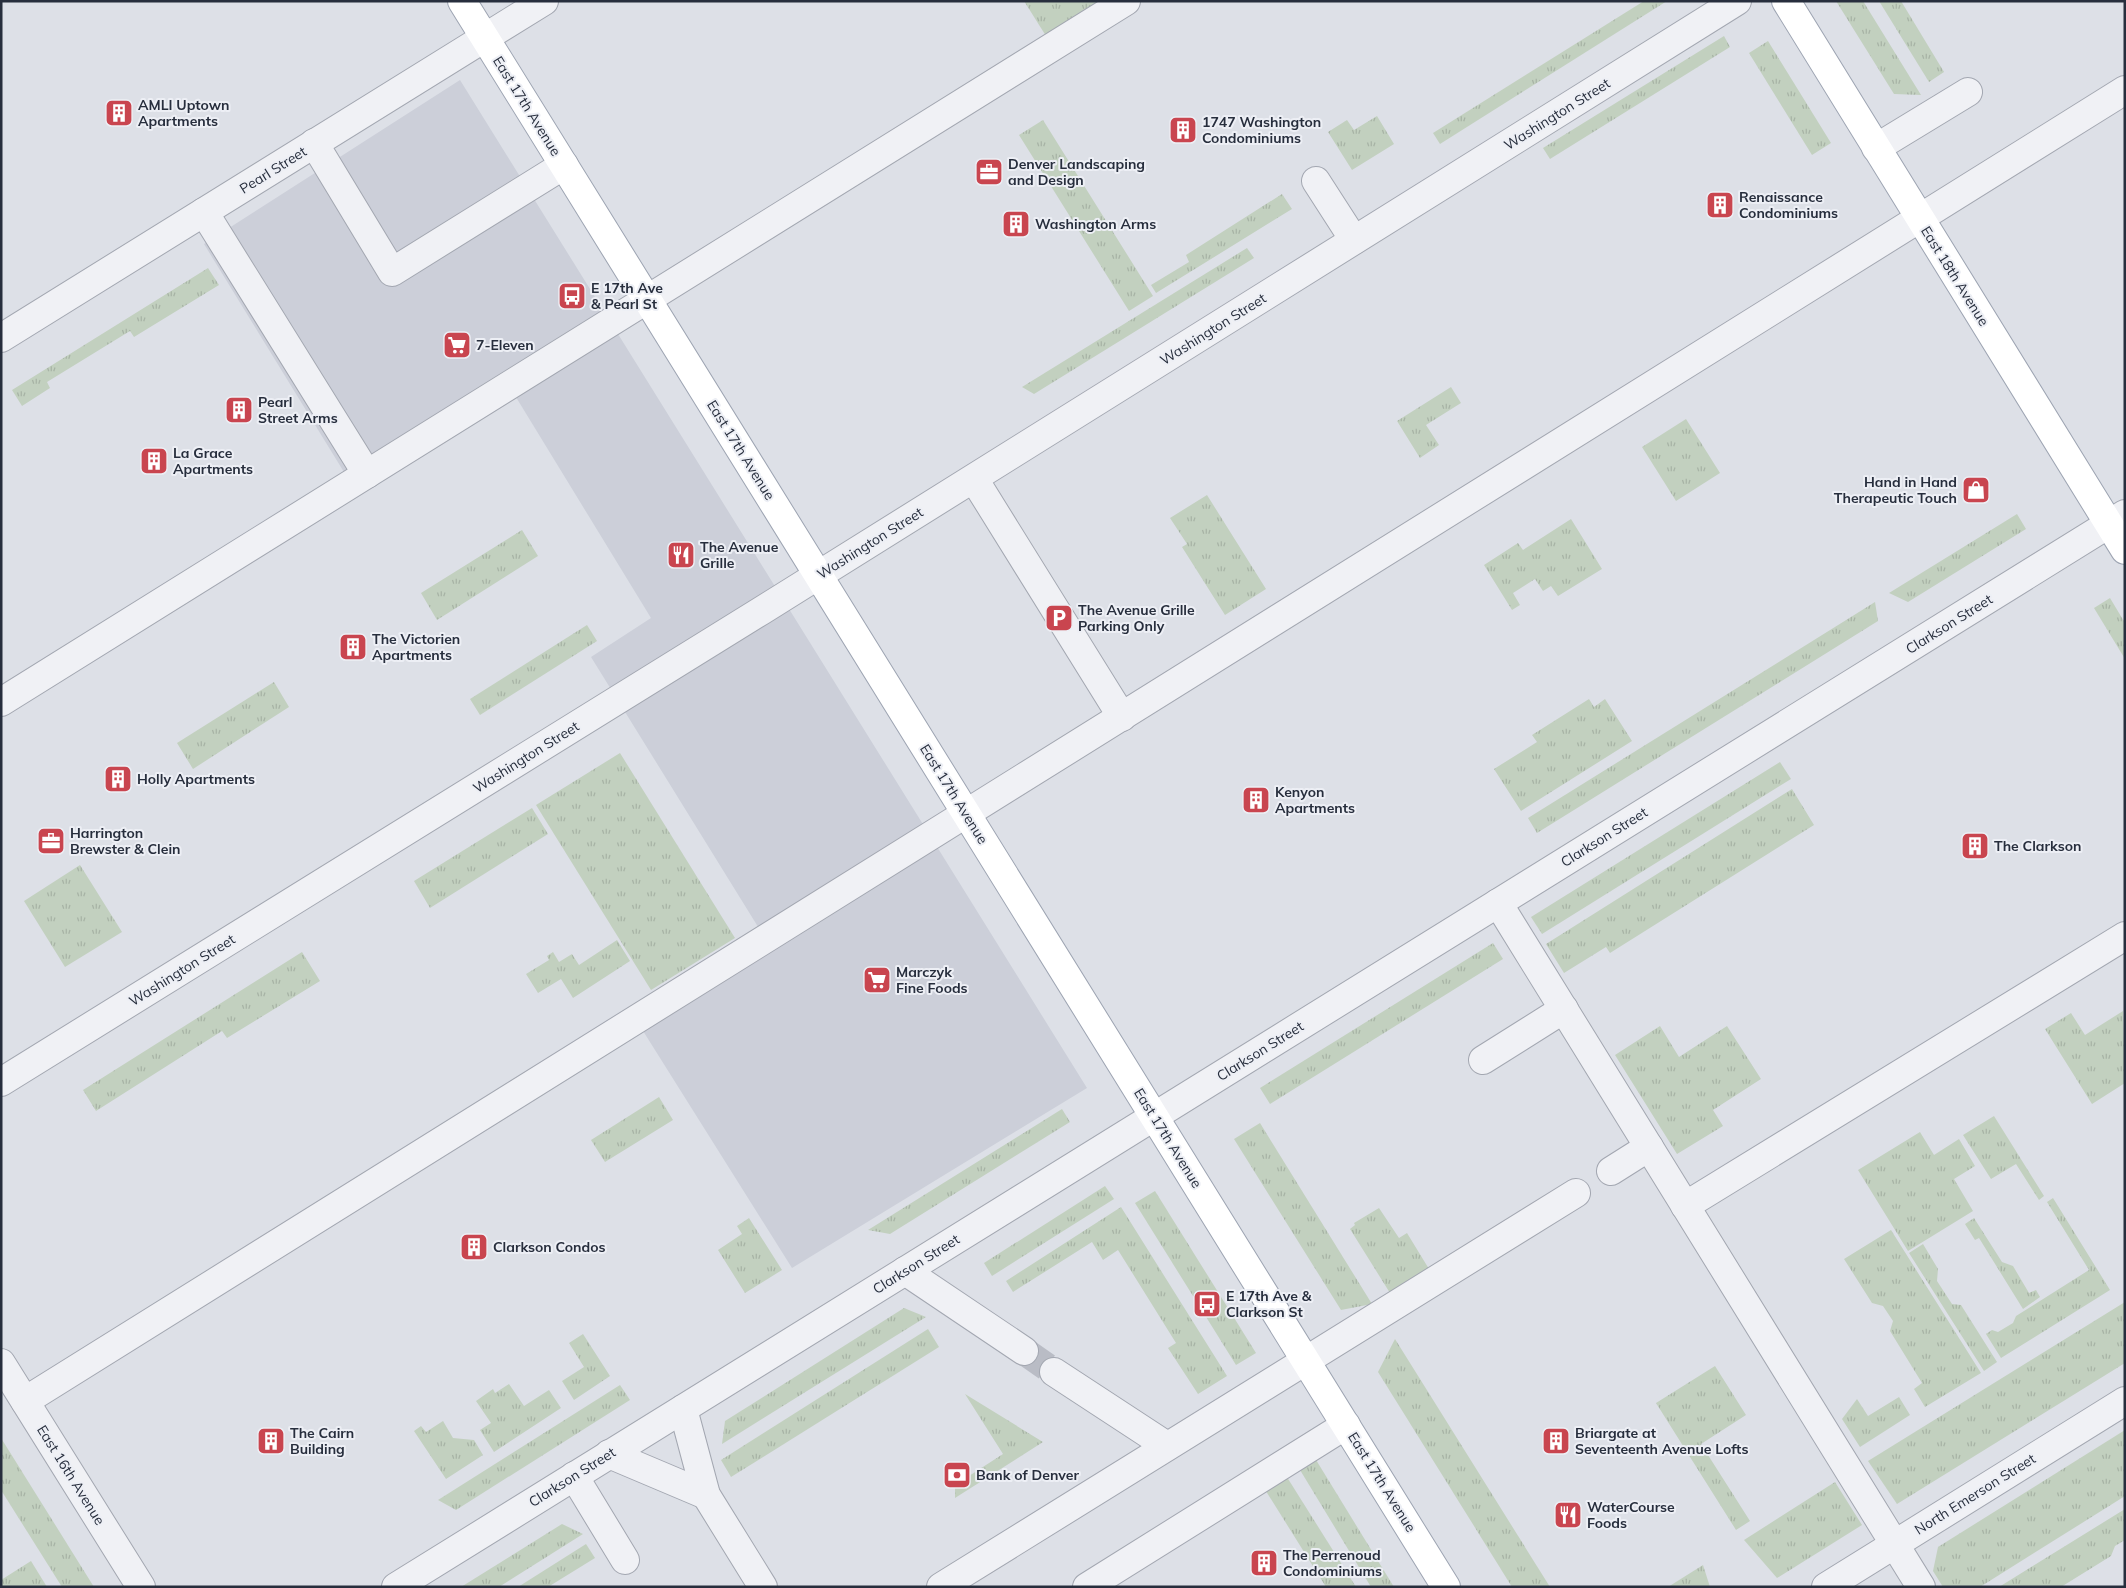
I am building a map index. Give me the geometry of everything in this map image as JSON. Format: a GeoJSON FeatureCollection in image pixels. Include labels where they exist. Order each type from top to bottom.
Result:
{"type":"FeatureCollection","features":[{"type":"Feature","properties":{"kind":"main road","name":"East 17th Avenue"},"geometry":{"type":"LineString","coordinates":[[462,1],[1446,1587]]}},
{"type":"Feature","properties":{"kind":"main road","name":"East 18th Avenue"},"geometry":{"type":"LineString","coordinates":[[1786,1],[1920,218],[2117,519],[2125,550]]}},
{"type":"Feature","properties":{"kind":"street","name":"Pearl Street"},"geometry":{"type":"LineString","coordinates":[[1,338],[544,1]]}},
{"type":"Feature","properties":{"kind":"street"},"geometry":{"type":"LineString","coordinates":[[1,702],[1126,1]]}},
{"type":"Feature","properties":{"kind":"street","name":"Washington Street"},"geometry":{"type":"LineString","coordinates":[[1,1082],[974,479],[1736,1]]}},
{"type":"Feature","properties":{"kind":"street"},"geometry":{"type":"LineString","coordinates":[[25,1401],[2125,90]]}},
{"type":"Feature","properties":{"kind":"street"},"geometry":{"type":"LineString","coordinates":[[1876,148],[1968,92]]}},
{"type":"Feature","properties":{"kind":"street"},"geometry":{"type":"LineString","coordinates":[[314,144],[392,272],[564,165]]}},
{"type":"Feature","properties":{"kind":"street"},"geometry":{"type":"LineString","coordinates":[[1316,181],[1354,240]]}},
{"type":"Feature","properties":{"kind":"street"},"geometry":{"type":"LineString","coordinates":[[204,212],[367,474]]}},
{"type":"Feature","properties":{"kind":"street"},"geometry":{"type":"LineString","coordinates":[[974,479],[1122,717]]}},
{"type":"Feature","properties":{"kind":"street","name":"Clarkson Street"},"geometry":{"type":"LineString","coordinates":[[396,1587],[2117,519]]}},
{"type":"Feature","properties":{"kind":"street"},"geometry":{"type":"LineString","coordinates":[[1498,904],[1921,1587]]}},
{"type":"Feature","properties":{"kind":"street"},"geometry":{"type":"LineString","coordinates":[[1685,1206],[2125,936]]}},
{"type":"Feature","properties":{"kind":"street"},"geometry":{"type":"LineString","coordinates":[[1483,1060],[1564,1009]]}},
{"type":"Feature","properties":{"kind":"street"},"geometry":{"type":"LineString","coordinates":[[1611,1171],[1649,1147]]}},
{"type":"Feature","properties":{"kind":"street"},"geometry":{"type":"LineString","coordinates":[[941,1587],[1576,1193]]}},
{"type":"Feature","properties":{"kind":"street"},"geometry":{"type":"LineString","coordinates":[[905,1271],[1024,1352]]}},
{"type":"Feature","properties":{"kind":"street","name":"East 16th Avenue"},"geometry":{"type":"LineString","coordinates":[[1,1362],[141,1587]]}},
{"type":"Feature","properties":{"kind":"street"},"geometry":{"type":"LineString","coordinates":[[1054,1372],[1167,1446]]}},
{"type":"Feature","properties":{"kind":"street","name":"North Emerson Street"},"geometry":{"type":"LineString","coordinates":[[1826,1587],[2125,1401]]}},
{"type":"Feature","properties":{"kind":"street"},"geometry":{"type":"LineString","coordinates":[[683,1409],[706,1495],[763,1587]]}},
{"type":"Feature","properties":{"kind":"street"},"geometry":{"type":"LineString","coordinates":[[1087,1587],[1346,1425]]}},
{"type":"Feature","properties":{"kind":"street"},"geometry":{"type":"LineString","coordinates":[[609,1454],[706,1495]]}},
{"type":"Feature","properties":{"kind":"street"},"geometry":{"type":"LineString","coordinates":[[574,1476],[625,1560]]}},
{"type":"Feature","properties":{"kind":"shaded area"},"geometry":{"type":"Polygon","coordinates":[[[460,80],[1087,1088],[792,1268],[633,1015],[765,938],[591,657],[651,618],[511,389],[355,490],[204,244],[460,80]]]}},
{"type":"Feature","properties":{"kind":"green space"},"geometry":{"type":"Polygon","coordinates":[[[1024,1],[1102,1],[1046,36],[1024,1]]]}},
{"type":"Feature","properties":{"kind":"green space"},"geometry":{"type":"Polygon","coordinates":[[[1644,1],[1667,1],[1440,144],[1433,133],[1644,1]]]}},
{"type":"Feature","properties":{"kind":"green space"},"geometry":{"type":"Polygon","coordinates":[[[1836,1],[1863,1],[1921,95],[1894,94],[1836,1]]]}},
{"type":"Feature","properties":{"kind":"green space"},"geometry":{"type":"Polygon","coordinates":[[[1879,1],[1901,1],[1944,72],[1929,82],[1879,1]]]}},
{"type":"Feature","properties":{"kind":"green space"},"geometry":{"type":"Polygon","coordinates":[[[1724,36],[1730,47],[1550,159],[1543,148],[1724,36]]]}},
{"type":"Feature","properties":{"kind":"green space"},"geometry":{"type":"Polygon","coordinates":[[[1768,41],[1831,143],[1812,155],[1749,53],[1768,41]]]}},
{"type":"Feature","properties":{"kind":"green space"},"geometry":{"type":"Polygon","coordinates":[[[1377,116],[1394,144],[1352,170],[1328,132],[1347,120],[1354,130],[1377,116]]]}},
{"type":"Feature","properties":{"kind":"green space"},"geometry":{"type":"Polygon","coordinates":[[[1043,120],[1153,296],[1129,311],[1019,135],[1043,120]]]}},
{"type":"Feature","properties":{"kind":"green space"},"geometry":{"type":"Polygon","coordinates":[[[1282,194],[1292,209],[1156,293],[1151,285],[1189,262],[1186,255],[1282,194]]]}},
{"type":"Feature","properties":{"kind":"green space"},"geometry":{"type":"Polygon","coordinates":[[[1247,248],[1254,258],[1034,394],[1022,387],[1247,248]]]}},
{"type":"Feature","properties":{"kind":"green space"},"geometry":{"type":"Polygon","coordinates":[[[208,268],[219,285],[134,337],[130,331],[47,382],[50,388],[22,406],[12,390],[208,268]]]}},
{"type":"Feature","properties":{"kind":"green space"},"geometry":{"type":"Polygon","coordinates":[[[1451,387],[1461,403],[1426,425],[1439,445],[1420,458],[1397,421],[1451,387]]]}},
{"type":"Feature","properties":{"kind":"green space"},"geometry":{"type":"Polygon","coordinates":[[[1686,419],[1720,473],[1676,501],[1642,447],[1686,419]]]}},
{"type":"Feature","properties":{"kind":"green space"},"geometry":{"type":"Polygon","coordinates":[[[1207,495],[1266,589],[1225,615],[1182,547],[1187,544],[1170,518],[1207,495]]]}},
{"type":"Feature","properties":{"kind":"green space"},"geometry":{"type":"Polygon","coordinates":[[[2017,514],[2026,529],[1908,602],[1889,593],[2017,514]]]}},
{"type":"Feature","properties":{"kind":"green space"},"geometry":{"type":"Polygon","coordinates":[[[1571,519],[1602,569],[1558,596],[1551,586],[1543,591],[1535,579],[1513,593],[1520,605],[1512,610],[1484,565],[1518,543],[1523,550],[1571,519]]]}},
{"type":"Feature","properties":{"kind":"green space"},"geometry":{"type":"Polygon","coordinates":[[[522,530],[538,556],[437,620],[421,593],[522,530]]]}},
{"type":"Feature","properties":{"kind":"green space"},"geometry":{"type":"Polygon","coordinates":[[[2110,598],[2125,623],[2125,659],[2094,608],[2110,598]]]}},
{"type":"Feature","properties":{"kind":"green space"},"geometry":{"type":"Polygon","coordinates":[[[1875,602],[1878,621],[1537,833],[1528,818],[1875,602]]]}},
{"type":"Feature","properties":{"kind":"green space"},"geometry":{"type":"Polygon","coordinates":[[[587,625],[597,641],[480,715],[470,699],[587,625]]]}},
{"type":"Feature","properties":{"kind":"green space"},"geometry":{"type":"Polygon","coordinates":[[[274,682],[289,707],[193,769],[177,743],[274,682]]]}},
{"type":"Feature","properties":{"kind":"green space"},"geometry":{"type":"Polygon","coordinates":[[[1589,699],[1594,707],[1605,699],[1632,741],[1521,811],[1494,769],[1537,742],[1532,735],[1589,699]]]}},
{"type":"Feature","properties":{"kind":"green space"},"geometry":{"type":"Polygon","coordinates":[[[620,753],[735,938],[651,990],[536,805],[620,753]]]}},
{"type":"Feature","properties":{"kind":"green space"},"geometry":{"type":"Polygon","coordinates":[[[1780,762],[1791,779],[1542,934],[1531,917],[1780,762]]]}},
{"type":"Feature","properties":{"kind":"green space"},"geometry":{"type":"Polygon","coordinates":[[[1792,789],[1814,825],[1610,953],[1606,947],[1564,973],[1546,944],[1792,789]]]}},
{"type":"Feature","properties":{"kind":"green space"},"geometry":{"type":"Polygon","coordinates":[[[532,808],[548,834],[430,908],[414,881],[532,808]]]}},
{"type":"Feature","properties":{"kind":"green space"},"geometry":{"type":"Polygon","coordinates":[[[80,865],[122,932],[65,967],[24,901],[80,865]]]}},
{"type":"Feature","properties":{"kind":"green space"},"geometry":{"type":"Polygon","coordinates":[[[617,940],[630,961],[573,998],[561,979],[538,993],[526,974],[549,960],[547,956],[553,952],[559,962],[572,954],[579,965],[617,940]]]}},
{"type":"Feature","properties":{"kind":"green space"},"geometry":{"type":"Polygon","coordinates":[[[1493,943],[1503,959],[1270,1104],[1260,1088],[1493,943]]]}},
{"type":"Feature","properties":{"kind":"green space"},"geometry":{"type":"Polygon","coordinates":[[[302,952],[320,981],[227,1038],[222,1031],[96,1111],[83,1090],[302,952]]]}},
{"type":"Feature","properties":{"kind":"green space"},"geometry":{"type":"Polygon","coordinates":[[[2123,1011],[2125,1083],[2092,1104],[2045,1029],[2071,1013],[2085,1035],[2123,1011]]]}},
{"type":"Feature","properties":{"kind":"green space"},"geometry":{"type":"Polygon","coordinates":[[[1660,1026],[1679,1057],[1727,1026],[1761,1079],[1713,1110],[1723,1126],[1677,1154],[1615,1055],[1660,1026]]]}},
{"type":"Feature","properties":{"kind":"green space"},"geometry":{"type":"Polygon","coordinates":[[[659,1097],[673,1120],[605,1162],[591,1140],[659,1097]]]}},
{"type":"Feature","properties":{"kind":"green space"},"geometry":{"type":"Polygon","coordinates":[[[1062,1109],[1070,1122],[890,1234],[868,1230],[1062,1109]]]}},
{"type":"Feature","properties":{"kind":"green space"},"geometry":{"type":"Polygon","coordinates":[[[1994,1116],[2044,1196],[2039,1200],[2016,1164],[1991,1179],[1963,1135],[1994,1116]]]}},
{"type":"Feature","properties":{"kind":"green space"},"geometry":{"type":"Polygon","coordinates":[[[1260,1123],[1372,1304],[1341,1310],[1234,1139],[1260,1123]]]}},
{"type":"Feature","properties":{"kind":"green space"},"geometry":{"type":"Polygon","coordinates":[[[1920,1132],[1934,1155],[1959,1139],[1975,1166],[1954,1179],[1973,1211],[1908,1251],[1858,1170],[1920,1132]]]}},
{"type":"Feature","properties":{"kind":"green space"},"geometry":{"type":"Polygon","coordinates":[[[1105,1186],[1114,1199],[992,1276],[984,1263],[1105,1186]]]}},
{"type":"Feature","properties":{"kind":"green space"},"geometry":{"type":"Polygon","coordinates":[[[1155,1191],[1256,1353],[1236,1365],[1135,1203],[1155,1191]]]}},
{"type":"Feature","properties":{"kind":"green space"},"geometry":{"type":"Polygon","coordinates":[[[2053,1198],[2110,1290],[2001,1358],[1986,1334],[1992,1330],[1998,1332],[2013,1323],[2016,1316],[2089,1270],[2047,1202],[2053,1198]]]}},
{"type":"Feature","properties":{"kind":"green space"},"geometry":{"type":"Polygon","coordinates":[[[1121,1207],[1227,1376],[1198,1394],[1168,1348],[1176,1343],[1118,1250],[1103,1260],[1092,1242],[1013,1292],[1006,1281],[1121,1207]]]}},
{"type":"Feature","properties":{"kind":"green space"},"geometry":{"type":"Polygon","coordinates":[[[1379,1208],[1399,1238],[1407,1233],[1429,1269],[1390,1293],[1350,1229],[1355,1225],[1354,1223],[1379,1208]]]}},
{"type":"Feature","properties":{"kind":"green space"},"geometry":{"type":"Polygon","coordinates":[[[749,1218],[782,1270],[745,1293],[718,1250],[742,1234],[737,1226],[749,1218]]]}},
{"type":"Feature","properties":{"kind":"green space"},"geometry":{"type":"Polygon","coordinates":[[[1974,1218],[2002,1262],[2013,1266],[2029,1293],[2036,1290],[2040,1297],[2023,1309],[1979,1238],[1975,1240],[1965,1224],[1974,1218]]]}},
{"type":"Feature","properties":{"kind":"green space"},"geometry":{"type":"Polygon","coordinates":[[[1891,1230],[1981,1373],[1925,1407],[1914,1389],[1922,1383],[1890,1331],[1893,1321],[1883,1306],[1872,1303],[1844,1259],[1891,1230]]]}},
{"type":"Feature","properties":{"kind":"green space"},"geometry":{"type":"Polygon","coordinates":[[[1923,1244],[1938,1269],[1937,1281],[1952,1304],[1961,1305],[1997,1362],[1984,1371],[1909,1253],[1923,1244]]]}},
{"type":"Feature","properties":{"kind":"green space"},"geometry":{"type":"Polygon","coordinates":[[[2125,1302],[2125,1363],[1897,1504],[1868,1461],[2125,1302]]]}},
{"type":"Feature","properties":{"kind":"green space"},"geometry":{"type":"Polygon","coordinates":[[[904,1308],[926,1317],[722,1444],[725,1421],[904,1308]]]}},
{"type":"Feature","properties":{"kind":"green space"},"geometry":{"type":"Polygon","coordinates":[[[928,1329],[939,1347],[731,1477],[721,1460],[928,1329]]]}},
{"type":"Feature","properties":{"kind":"green space"},"geometry":{"type":"Polygon","coordinates":[[[583,1334],[610,1376],[574,1400],[562,1381],[584,1367],[569,1343],[583,1334]]]}},
{"type":"Feature","properties":{"kind":"green space"},"geometry":{"type":"Polygon","coordinates":[[[1395,1339],[1550,1587],[1512,1587],[1378,1372],[1395,1339]]]}},
{"type":"Feature","properties":{"kind":"green space"},"geometry":{"type":"Polygon","coordinates":[[[1715,1366],[1746,1415],[1701,1444],[1750,1521],[1736,1530],[1656,1403],[1715,1366]]]}},
{"type":"Feature","properties":{"kind":"green space"},"geometry":{"type":"Polygon","coordinates":[[[509,1384],[524,1406],[549,1390],[561,1408],[494,1452],[480,1430],[491,1423],[476,1401],[493,1389],[495,1393],[509,1384]]]}},
{"type":"Feature","properties":{"kind":"green space"},"geometry":{"type":"Polygon","coordinates":[[[620,1385],[630,1400],[456,1510],[438,1500],[620,1385]]]}},
{"type":"Feature","properties":{"kind":"green space"},"geometry":{"type":"Polygon","coordinates":[[[965,1394],[1043,1442],[955,1498],[955,1485],[1003,1454],[965,1394]]]}},
{"type":"Feature","properties":{"kind":"green space"},"geometry":{"type":"Polygon","coordinates":[[[1899,1397],[1910,1415],[1860,1447],[1842,1419],[1857,1399],[1868,1416],[1899,1397]]]}},
{"type":"Feature","properties":{"kind":"green space"},"geometry":{"type":"Polygon","coordinates":[[[443,1421],[453,1438],[474,1440],[483,1455],[446,1479],[414,1431],[421,1426],[426,1432],[443,1421]]]}},
{"type":"Feature","properties":{"kind":"green space"},"geometry":{"type":"Polygon","coordinates":[[[2125,1430],[2125,1496],[1980,1587],[1943,1587],[1933,1571],[1938,1547],[2125,1430]]]}},
{"type":"Feature","properties":{"kind":"green space"},"geometry":{"type":"Polygon","coordinates":[[[1,1438],[94,1587],[62,1587],[1,1490],[1,1438]]]}},
{"type":"Feature","properties":{"kind":"green space"},"geometry":{"type":"Polygon","coordinates":[[[1313,1455],[1394,1587],[1371,1587],[1297,1465],[1313,1455]]]}},
{"type":"Feature","properties":{"kind":"green space"},"geometry":{"type":"Polygon","coordinates":[[[1285,1474],[1356,1587],[1326,1587],[1264,1488],[1285,1474]]]}},
{"type":"Feature","properties":{"kind":"green space"},"geometry":{"type":"Polygon","coordinates":[[[1835,1482],[1862,1525],[1777,1578],[1744,1540],[1835,1482]]]}},
{"type":"Feature","properties":{"kind":"green space"},"geometry":{"type":"Polygon","coordinates":[[[2125,1509],[2125,1540],[2115,1546],[2111,1556],[2061,1587],[1999,1587],[2125,1509]]]}},
{"type":"Feature","properties":{"kind":"green space"},"geometry":{"type":"Polygon","coordinates":[[[562,1524],[583,1534],[499,1587],[461,1587],[562,1524]]]}},
{"type":"Feature","properties":{"kind":"green space"},"geometry":{"type":"Polygon","coordinates":[[[586,1544],[595,1558],[548,1587],[518,1587],[586,1544]]]}},
{"type":"Feature","properties":{"kind":"green space"},"geometry":{"type":"Polygon","coordinates":[[[31,1561],[47,1587],[1,1587],[1,1580],[31,1561]]]}},
{"type":"Feature","properties":{"kind":"green space"},"geometry":{"type":"Polygon","coordinates":[[[1703,1565],[1710,1587],[1668,1587],[1703,1565]]]}},
{"type":"Feature","properties":{"kind":"tunnel"},"geometry":{"type":"LineString","coordinates":[[1024,1351],[1054,1372]]}},
{"type":"Feature","properties":{"kind":"place","name":"AMLI Uptown Apartments"},"geometry":{"type":"Point","coordinates":[119,113]}},
{"type":"Feature","properties":{"kind":"place","name":"1747 Washington Condominiums"},"geometry":{"type":"Point","coordinates":[1183,130]}},
{"type":"Feature","properties":{"kind":"place","name":"Denver Landscaping and Design"},"geometry":{"type":"Point","coordinates":[989,172]}},
{"type":"Feature","properties":{"kind":"place","name":"Renaissance Condominiums"},"geometry":{"type":"Point","coordinates":[1720,205]}},
{"type":"Feature","properties":{"kind":"place","name":"Washington Arms"},"geometry":{"type":"Point","coordinates":[1016,224]}},
{"type":"Feature","properties":{"kind":"place","name":"E 17th Ave & Pearl St"},"geometry":{"type":"Point","coordinates":[572,296]}},
{"type":"Feature","properties":{"kind":"place","name":"7-Eleven"},"geometry":{"type":"Point","coordinates":[457,345]}},
{"type":"Feature","properties":{"kind":"place","name":"Pearl Street Arms"},"geometry":{"type":"Point","coordinates":[239,410]}},
{"type":"Feature","properties":{"kind":"place","name":"La Grace Apartments"},"geometry":{"type":"Point","coordinates":[154,461]}},
{"type":"Feature","properties":{"kind":"place","name":"Hand in Hand Therapeutic Touch"},"geometry":{"type":"Point","coordinates":[1976,490]}},
{"type":"Feature","properties":{"kind":"place","name":"The Avenue Grille"},"geometry":{"type":"Point","coordinates":[681,555]}},
{"type":"Feature","properties":{"kind":"place","name":"The Avenue Grille Parking Only"},"geometry":{"type":"Point","coordinates":[1059,618]}},
{"type":"Feature","properties":{"kind":"place","name":"The Victorien Apartments"},"geometry":{"type":"Point","coordinates":[353,647]}},
{"type":"Feature","properties":{"kind":"place","name":"Holly Apartments"},"geometry":{"type":"Point","coordinates":[118,779]}},
{"type":"Feature","properties":{"kind":"place","name":"Kenyon Apartments"},"geometry":{"type":"Point","coordinates":[1256,800]}},
{"type":"Feature","properties":{"kind":"place","name":"Harrington Brewster & Clein"},"geometry":{"type":"Point","coordinates":[51,841]}},
{"type":"Feature","properties":{"kind":"place","name":"The Clarkson"},"geometry":{"type":"Point","coordinates":[1975,846]}},
{"type":"Feature","properties":{"kind":"place","name":"Marczyk Fine Foods"},"geometry":{"type":"Point","coordinates":[877,980]}},
{"type":"Feature","properties":{"kind":"place","name":"Clarkson Condos"},"geometry":{"type":"Point","coordinates":[474,1247]}},
{"type":"Feature","properties":{"kind":"place","name":"E 17th Ave & Clarkson St"},"geometry":{"type":"Point","coordinates":[1207,1304]}},
{"type":"Feature","properties":{"kind":"place","name":"The Cairn Building"},"geometry":{"type":"Point","coordinates":[271,1441]}},
{"type":"Feature","properties":{"kind":"place","name":"Briargate at Seventeenth Avenue Lofts"},"geometry":{"type":"Point","coordinates":[1556,1441]}},
{"type":"Feature","properties":{"kind":"place","name":"Bank of Denver"},"geometry":{"type":"Point","coordinates":[957,1475]}},
{"type":"Feature","properties":{"kind":"place","name":"WaterCourse Foods"},"geometry":{"type":"Point","coordinates":[1568,1515]}},
{"type":"Feature","properties":{"kind":"place","name":"The Perrenoud Condominiums"},"geometry":{"type":"Point","coordinates":[1264,1563]}}]}
